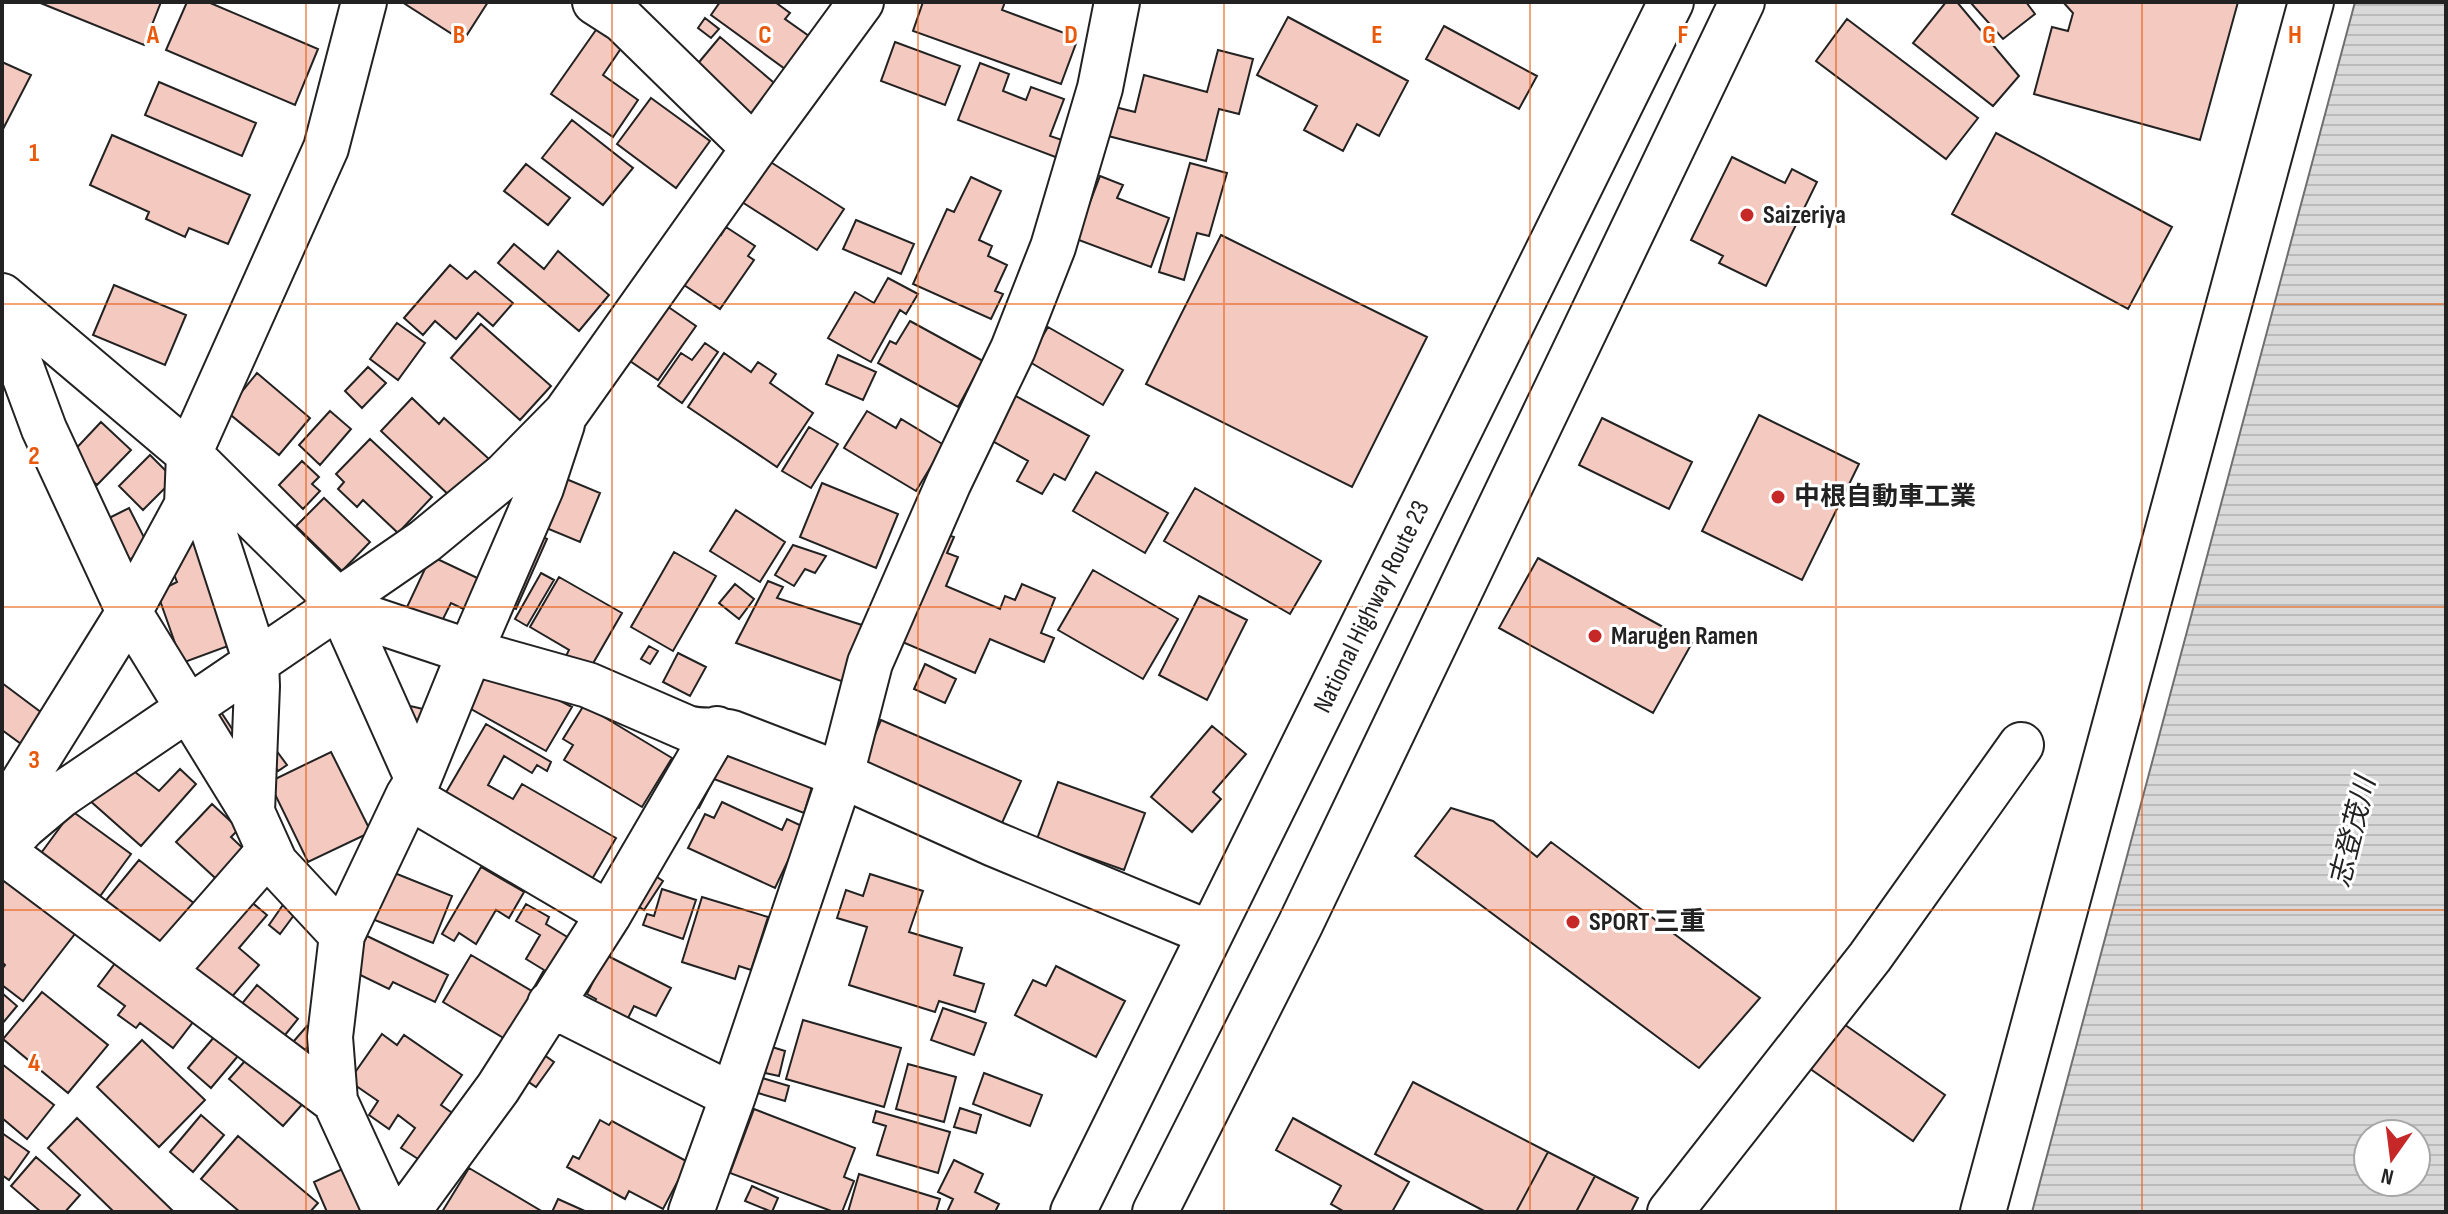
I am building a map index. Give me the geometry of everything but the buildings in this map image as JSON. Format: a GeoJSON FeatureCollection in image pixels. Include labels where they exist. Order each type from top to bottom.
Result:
{"type":"FeatureCollection","features":[{"type":"Feature","properties":{"kind":"main road"},"geometry":{"type":"LineString","coordinates":[[2,836],[4,813],[129,612],[187,505],[189,454],[326,148],[364,2]]}},
{"type":"Feature","properties":{"kind":"main road"},"geometry":{"type":"LineString","coordinates":[[595,2],[623,20],[754,148]]}},
{"type":"Feature","properties":{"kind":"main road"},"geometry":{"type":"LineString","coordinates":[[335,1101],[2,850],[24,826],[61,795],[324,616],[338,601],[425,541],[505,475],[566,413],[861,2]]}},
{"type":"Feature","properties":{"kind":"main road"},"geometry":{"type":"LineString","coordinates":[[691,1212],[841,775],[870,663],[949,482],[1013,349],[1053,247],[1100,88],[1117,2]]}},
{"type":"Feature","properties":{"kind":"main road","name":"National Highway Route 23"},"geometry":{"type":"LineString","coordinates":[[1073,1212],[1671,2]]}},
{"type":"Feature","properties":{"kind":"main road"},"geometry":{"type":"LineString","coordinates":[[1155,1212],[1307,911],[1742,2]]}},
{"type":"Feature","properties":{"kind":"main road"},"geometry":{"type":"LineString","coordinates":[[1983,1212],[2311,2]]}},
{"type":"Feature","properties":{"kind":"main road"},"geometry":{"type":"LineString","coordinates":[[2,296],[189,454],[353,613],[470,652],[588,685],[701,733],[717,729],[841,775],[994,844],[1209,933]]}},
{"type":"Feature","properties":{"kind":"main road"},"geometry":{"type":"LineString","coordinates":[[2,296],[7,329],[44,429],[129,612],[252,812],[275,863],[342,935]]}},
{"type":"Feature","properties":{"kind":"main road"},"geometry":{"type":"LineString","coordinates":[[386,1212],[335,1101],[330,1037],[342,935],[413,788],[541,488],[566,413]]}},
{"type":"Feature","properties":{"kind":"main road"},"geometry":{"type":"LineString","coordinates":[[189,454],[256,662],[252,812]]}},
{"type":"Feature","properties":{"kind":"main road"},"geometry":{"type":"LineString","coordinates":[[338,601],[413,788],[609,914]]}},
{"type":"Feature","properties":{"kind":"main road"},"geometry":{"type":"LineString","coordinates":[[407,1212],[498,1088],[609,914],[717,729]]}},
{"type":"Feature","properties":{"kind":"main road"},"geometry":{"type":"LineString","coordinates":[[1670,1212],[1870,957],[2021,745]]}},
{"type":"Feature","properties":{"kind":"main road"},"geometry":{"type":"LineString","coordinates":[[164,971],[269,851]]}},
{"type":"Feature","properties":{"kind":"main road"},"geometry":{"type":"LineString","coordinates":[[550,1004],[733,1096]]}},
{"type":"Feature","properties":{"kind":"water","name":"志登茂川"},"geometry":{"type":"Polygon","coordinates":[[[2355,2],[2446,2],[2446,1212],[2032,1212],[2355,2]]]}},
{"type":"Feature","properties":{"kind":"place","name":"Saizeriya"},"geometry":{"type":"Point","coordinates":[1747,215]}},
{"type":"Feature","properties":{"kind":"place","name":"中根自動車工業"},"geometry":{"type":"Point","coordinates":[1778,497]}},
{"type":"Feature","properties":{"kind":"place","name":"Marugen Ramen"},"geometry":{"type":"Point","coordinates":[1595,636]}},
{"type":"Feature","properties":{"kind":"place","name":"SPORT 三重"},"geometry":{"type":"Point","coordinates":[1573,922]}}]}
